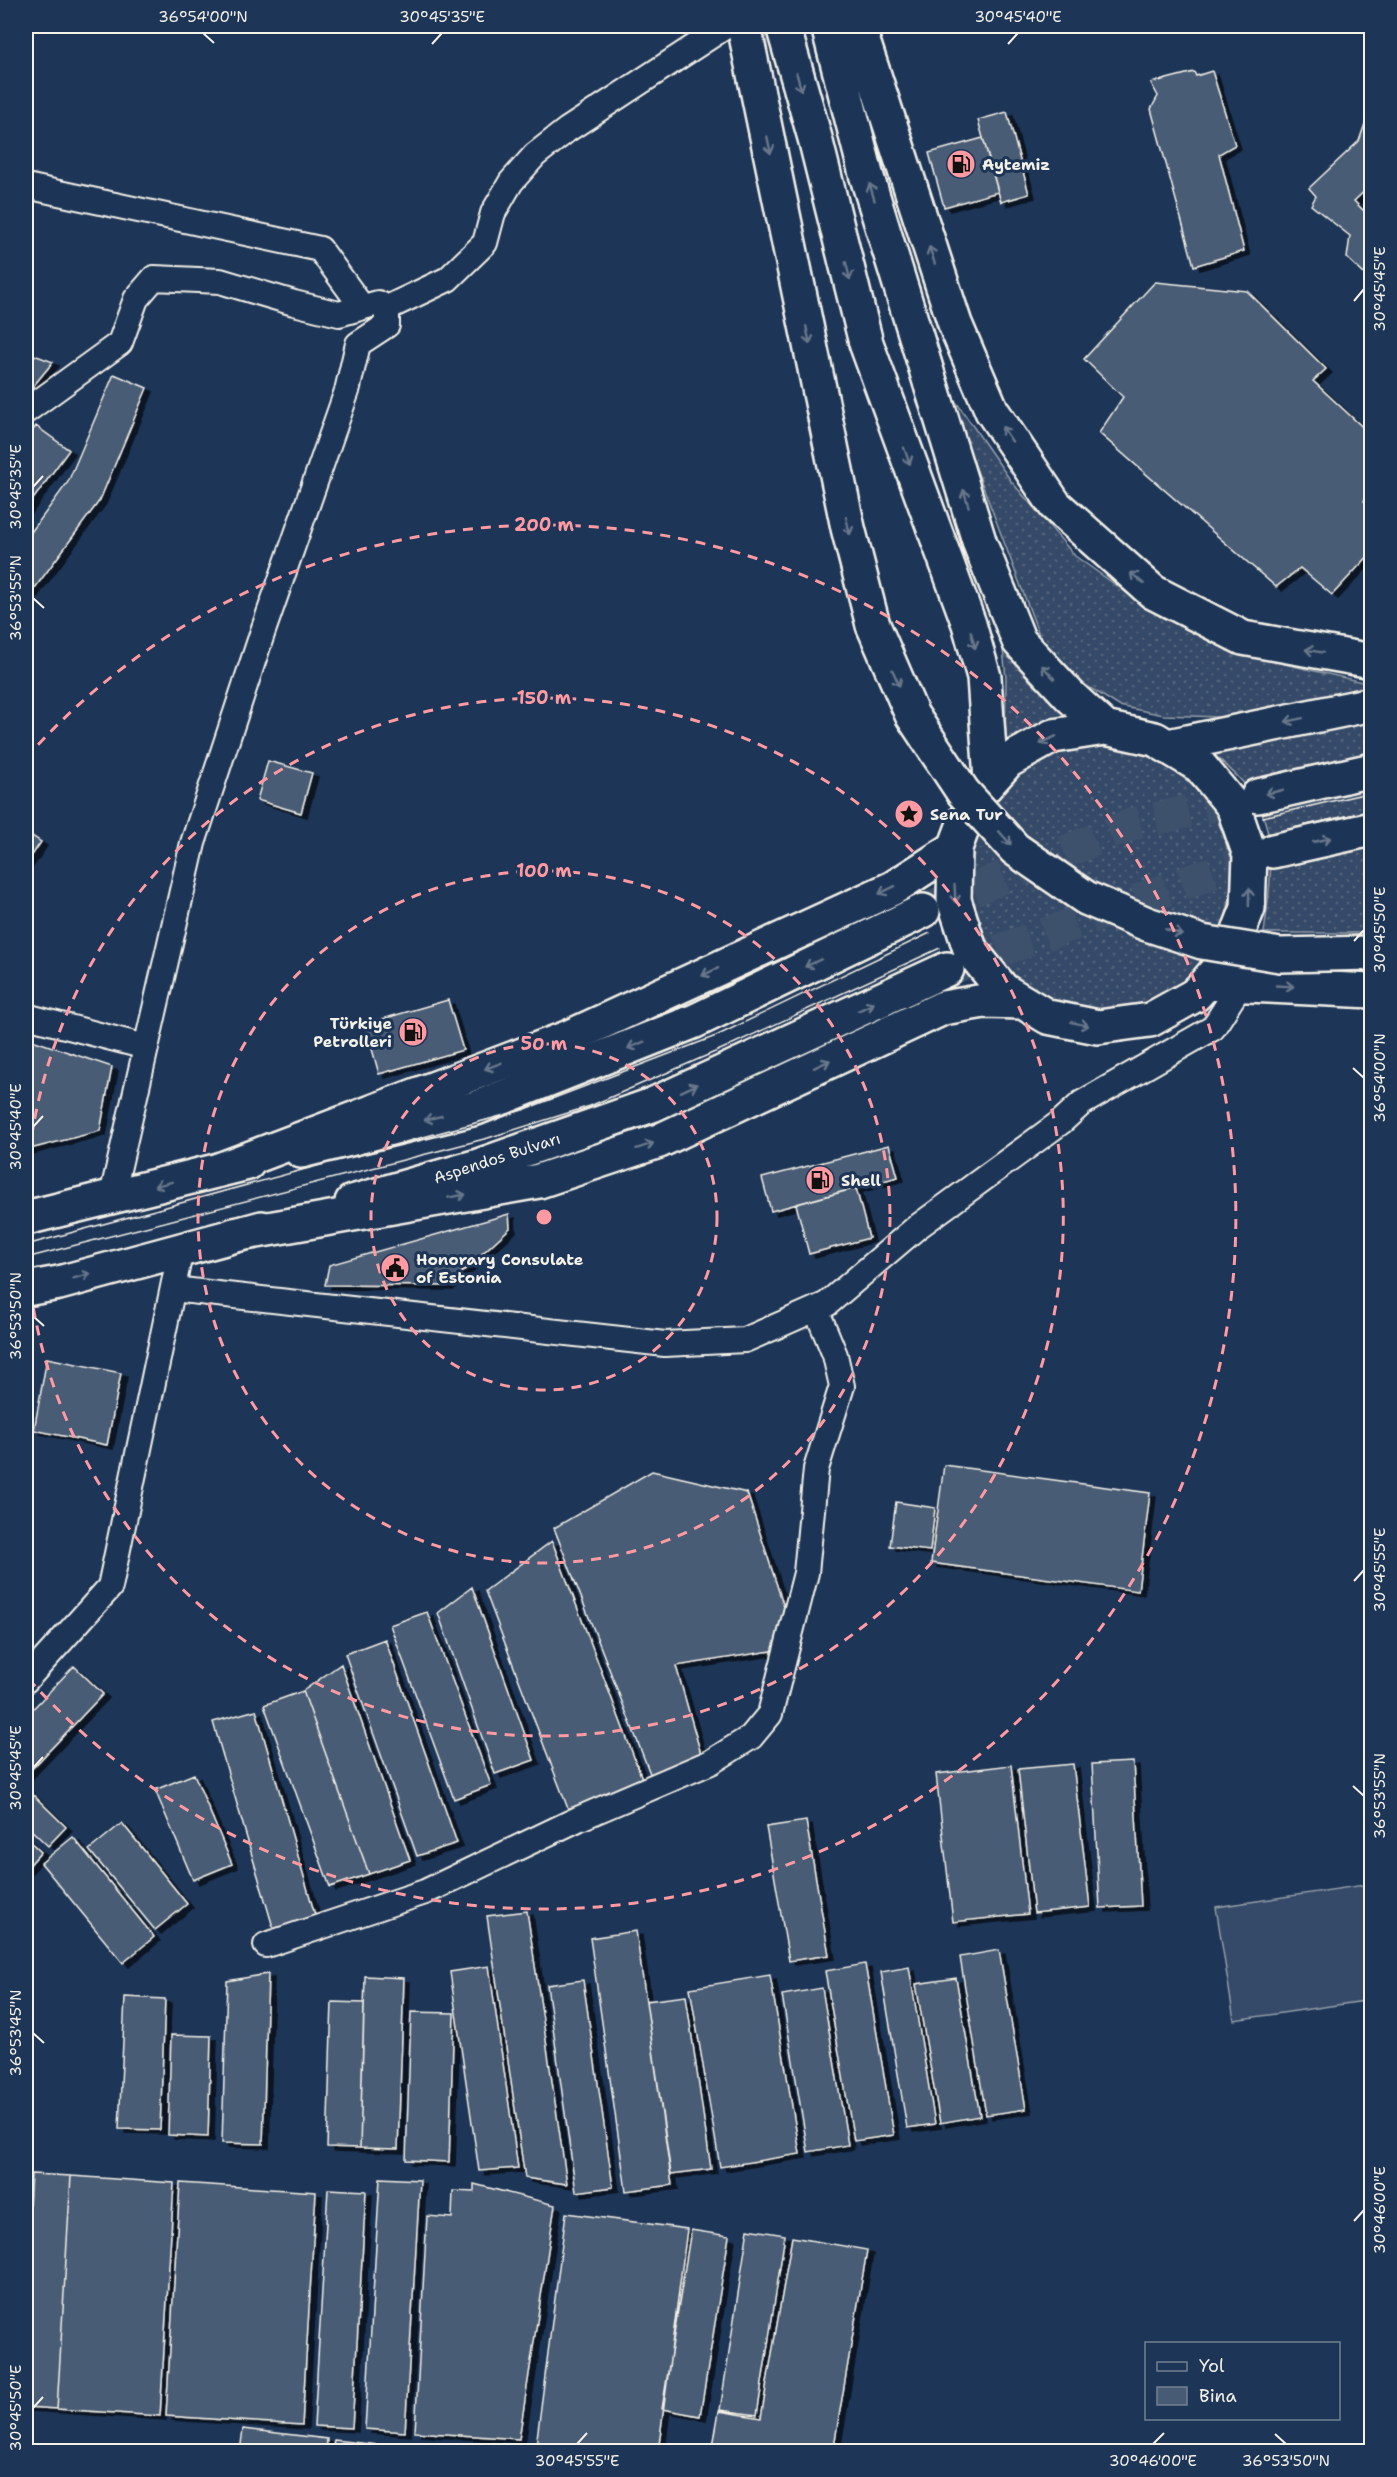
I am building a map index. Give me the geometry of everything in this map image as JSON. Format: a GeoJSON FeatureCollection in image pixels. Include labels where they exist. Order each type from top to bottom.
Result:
{"type":"FeatureCollection","features":[{"type":"Feature","properties":{"kind":"main road"},"geometry":{"type":"LineString","coordinates":[[744,26],[848,528],[873,625],[912,715],[963,792],[1016,849],[1086,898],[1147,924],[1202,942],[1280,955],[1371,952]]}},
{"type":"Feature","properties":{"kind":"main road"},"geometry":{"type":"LineString","coordinates":[[783,26],[815,138],[866,343],[975,645],[984,677],[991,780]]}},
{"type":"Feature","properties":{"kind":"main road"},"geometry":{"type":"LineString","coordinates":[[828,26],[866,174],[980,544],[1019,641],[1070,696],[1105,728]]}},
{"type":"Feature","properties":{"kind":"main road"},"geometry":{"type":"LineString","coordinates":[[858,26],[955,324],[992,411],[1055,505],[1153,592],[1243,638],[1371,661]]}},
{"type":"Feature","properties":{"kind":"main road"},"geometry":{"type":"LineString","coordinates":[[1168,746],[1371,704]]}},
{"type":"Feature","properties":{"kind":"main road"},"geometry":{"type":"LineString","coordinates":[[1105,728],[1155,739],[1200,766],[1233,806],[1250,855],[1248,908],[1229,956],[1206,983],[1195,995],[1150,1020],[1098,1028],[1048,1017],[1003,990],[970,949],[954,900],[955,848],[974,800],[1008,761],[1053,736],[1105,728]]}},
{"type":"Feature","properties":{"kind":"main road"},"geometry":{"type":"LineString","coordinates":[[1258,796],[1371,770]]}},
{"type":"Feature","properties":{"kind":"main road"},"geometry":{"type":"LineString","coordinates":[[1273,851],[1371,829]]}},
{"type":"Feature","properties":{"kind":"main road"},"geometry":{"type":"LineString","coordinates":[[219,1170],[567,1038],[893,888],[955,848]]}},
{"type":"Feature","properties":{"kind":"main road"},"geometry":{"type":"LineString","coordinates":[[26,1218],[476,1108],[694,1022],[923,910]]}},
{"type":"Feature","properties":{"kind":"main road","name":"Aspendos Bulvarı"},"geometry":{"type":"LineString","coordinates":[[26,1289],[234,1235],[478,1166],[652,1105],[947,969]]}},
{"type":"Feature","properties":{"kind":"main road"},"geometry":{"type":"LineString","coordinates":[[1206,983],[1371,991]]}},
{"type":"Feature","properties":{"kind":"main road"},"geometry":{"type":"LineString","coordinates":[[234,1235],[539,1181],[659,1141],[943,1008],[984,1001],[1023,1002]]}},
{"type":"Feature","properties":{"kind":"street"},"geometry":{"type":"LineString","coordinates":[[387,308],[448,279],[485,243],[493,213],[511,182],[535,155],[576,123],[726,26]]}},
{"type":"Feature","properties":{"kind":"street"},"geometry":{"type":"LineString","coordinates":[[26,186],[320,249],[362,307]]}},
{"type":"Feature","properties":{"kind":"street"},"geometry":{"type":"LineString","coordinates":[[26,411],[120,343],[136,300],[154,278],[220,281],[339,314],[378,303],[387,308]]}},
{"type":"Feature","properties":{"kind":"street"},"geometry":{"type":"LineString","coordinates":[[112,1196],[193,843],[263,631],[347,391],[358,344],[387,325],[387,308]]}},
{"type":"Feature","properties":{"kind":"street"},"geometry":{"type":"LineString","coordinates":[[173,1289],[665,1344],[745,1340],[827,1304],[916,1228],[1061,1122],[1082,1103],[1213,1028],[1241,984]]}},
{"type":"Feature","properties":{"kind":"street"},"geometry":{"type":"LineString","coordinates":[[26,1016],[146,1047]]}},
{"type":"Feature","properties":{"kind":"street"},"geometry":{"type":"LineString","coordinates":[[26,1680],[110,1587],[181,1249]]}},
{"type":"Feature","properties":{"kind":"street"},"geometry":{"type":"LineString","coordinates":[[266,1946],[425,1892],[578,1819],[711,1762],[751,1737],[770,1714],[806,1574],[816,1469],[842,1386],[835,1355],[816,1309]]}},
{"type":"Feature","properties":{"kind":"shaded area"},"geometry":{"type":"Polygon","coordinates":[[[945,386],[1011,481],[1075,556],[1161,617],[1254,657],[1371,684],[1371,688],[1218,717],[1164,715],[1119,706],[1071,676],[1040,637],[945,386]]]}},
{"type":"Feature","properties":{"kind":"shaded area"},"geometry":{"type":"Polygon","coordinates":[[[1002,641],[1031,682],[1068,714],[1030,728],[1005,741],[1006,678],[1002,641]]]}},
{"type":"Feature","properties":{"kind":"shaded area"},"geometry":{"type":"Polygon","coordinates":[[[1371,722],[1371,933],[1264,933],[1271,861],[1266,825],[1251,792],[1212,752],[1371,722]]]}},
{"type":"Feature","properties":{"kind":"shaded area"},"geometry":{"type":"Polygon","coordinates":[[[1086,747],[1112,747],[1137,752],[1161,762],[1193,785],[1209,805],[1221,828],[1229,853],[1231,879],[1229,905],[1221,930],[1209,953],[1193,973],[1173,989],[1137,1006],[1112,1011],[1086,1011],[1061,1006],[1037,996],[1005,973],[989,953],[972,917],[967,892],[967,866],[972,841],[982,817],[1005,785],[1025,769],[1061,752],[1086,747]]]}},
{"type":"Feature","properties":{"kind":"shaded area"},"geometry":{"type":"Polygon","coordinates":[[[1371,1884],[1371,2000],[1234,2020],[1216,1907],[1371,1884]]]}},
{"type":"Feature","properties":{"kind":"building"},"geometry":{"type":"Polygon","coordinates":[[[1212,71],[1235,145],[1219,154],[1244,251],[1194,266],[1151,109],[1158,96],[1151,83],[1194,72],[1196,76],[1212,71]]]}},
{"type":"Feature","properties":{"kind":"building"},"geometry":{"type":"Polygon","coordinates":[[[1007,112],[1029,194],[1001,202],[978,120],[1007,112]]]}},
{"type":"Feature","properties":{"kind":"building"},"geometry":{"type":"Polygon","coordinates":[[[1366,121],[1372,123],[1372,184],[1354,201],[1372,219],[1372,269],[1364,274],[1347,258],[1350,236],[1311,205],[1316,196],[1309,188],[1359,141],[1366,121]]]}},
{"type":"Feature","properties":{"kind":"building"},"geometry":{"type":"Polygon","coordinates":[[[983,138],[998,192],[944,207],[929,153],[983,138]]]}},
{"type":"Feature","properties":{"kind":"building"},"geometry":{"type":"Polygon","coordinates":[[[1155,282],[1247,291],[1326,369],[1313,381],[1372,436],[1372,491],[1364,501],[1372,508],[1372,552],[1332,595],[1300,568],[1276,587],[1099,433],[1123,397],[1084,359],[1155,282]]]}},
{"type":"Feature","properties":{"kind":"building"},"geometry":{"type":"Polygon","coordinates":[[[26,352],[53,362],[26,395],[26,352]]]}},
{"type":"Feature","properties":{"kind":"building"},"geometry":{"type":"Polygon","coordinates":[[[114,374],[147,388],[100,500],[26,600],[26,539],[68,482],[114,374]]]}},
{"type":"Feature","properties":{"kind":"building"},"geometry":{"type":"Polygon","coordinates":[[[36,426],[69,450],[26,509],[26,440],[36,426]]]}},
{"type":"Feature","properties":{"kind":"building"},"geometry":{"type":"Polygon","coordinates":[[[268,761],[312,773],[301,813],[257,800],[268,761]]]}},
{"type":"Feature","properties":{"kind":"building"},"geometry":{"type":"Polygon","coordinates":[[[26,832],[41,842],[26,864],[26,832]]]}},
{"type":"Feature","properties":{"kind":"building"},"geometry":{"type":"Polygon","coordinates":[[[448,1000],[463,1050],[379,1074],[365,1024],[448,1000]]]}},
{"type":"Feature","properties":{"kind":"building"},"geometry":{"type":"Polygon","coordinates":[[[26,1038],[112,1067],[100,1131],[26,1150],[26,1038]]]}},
{"type":"Feature","properties":{"kind":"building"},"geometry":{"type":"Polygon","coordinates":[[[889,1145],[898,1177],[771,1211],[762,1178],[889,1145]]]}},
{"type":"Feature","properties":{"kind":"building"},"geometry":{"type":"Polygon","coordinates":[[[856,1188],[869,1238],[809,1254],[796,1204],[856,1188]]]}},
{"type":"Feature","properties":{"kind":"building"},"geometry":{"type":"Polygon","coordinates":[[[509,1214],[510,1228],[447,1286],[325,1285],[329,1265],[509,1214]]]}},
{"type":"Feature","properties":{"kind":"building"},"geometry":{"type":"Polygon","coordinates":[[[47,1358],[121,1373],[107,1445],[34,1430],[47,1358]]]}},
{"type":"Feature","properties":{"kind":"building"},"geometry":{"type":"Polygon","coordinates":[[[944,1465],[1150,1493],[1138,1591],[931,1563],[944,1465]]]}},
{"type":"Feature","properties":{"kind":"building"},"geometry":{"type":"Polygon","coordinates":[[[652,1471],[747,1493],[785,1610],[778,1650],[676,1666],[701,1754],[651,1776],[554,1528],[652,1471]]]}},
{"type":"Feature","properties":{"kind":"building"},"geometry":{"type":"Polygon","coordinates":[[[896,1502],[935,1508],[930,1551],[890,1546],[896,1502]]]}},
{"type":"Feature","properties":{"kind":"building"},"geometry":{"type":"Polygon","coordinates":[[[552,1541],[643,1781],[570,1814],[485,1591],[552,1541]]]}},
{"type":"Feature","properties":{"kind":"building"},"geometry":{"type":"Polygon","coordinates":[[[472,1587],[534,1760],[495,1774],[438,1613],[472,1587]]]}},
{"type":"Feature","properties":{"kind":"building"},"geometry":{"type":"Polygon","coordinates":[[[427,1612],[491,1785],[454,1799],[390,1625],[427,1612]]]}},
{"type":"Feature","properties":{"kind":"building"},"geometry":{"type":"Polygon","coordinates":[[[385,1639],[457,1843],[417,1856],[345,1654],[385,1639]]]}},
{"type":"Feature","properties":{"kind":"building"},"geometry":{"type":"Polygon","coordinates":[[[341,1664],[410,1860],[369,1874],[303,1691],[341,1664]]]}},
{"type":"Feature","properties":{"kind":"building"},"geometry":{"type":"Polygon","coordinates":[[[74,1666],[103,1694],[26,1775],[26,1716],[74,1666]]]}},
{"type":"Feature","properties":{"kind":"building"},"geometry":{"type":"Polygon","coordinates":[[[303,1691],[369,1874],[330,1887],[264,1705],[303,1691]]]}},
{"type":"Feature","properties":{"kind":"building"},"geometry":{"type":"Polygon","coordinates":[[[256,1710],[317,1922],[275,1934],[213,1722],[256,1710]]]}},
{"type":"Feature","properties":{"kind":"building"},"geometry":{"type":"Polygon","coordinates":[[[1133,1762],[1141,1906],[1100,1908],[1092,1764],[1133,1762]]]}},
{"type":"Feature","properties":{"kind":"building"},"geometry":{"type":"Polygon","coordinates":[[[1073,1764],[1090,1907],[1034,1913],[1018,1769],[1073,1764]]]}},
{"type":"Feature","properties":{"kind":"building"},"geometry":{"type":"Polygon","coordinates":[[[1011,1765],[1028,1914],[953,1922],[936,1774],[1011,1765]]]}},
{"type":"Feature","properties":{"kind":"building"},"geometry":{"type":"Polygon","coordinates":[[[194,1774],[232,1864],[193,1880],[155,1790],[194,1774]]]}},
{"type":"Feature","properties":{"kind":"building"},"geometry":{"type":"Polygon","coordinates":[[[26,1788],[66,1827],[48,1846],[26,1825],[26,1788]]]}},
{"type":"Feature","properties":{"kind":"building"},"geometry":{"type":"Polygon","coordinates":[[[806,1821],[829,1955],[789,1961],[766,1827],[806,1821]]]}},
{"type":"Feature","properties":{"kind":"building"},"geometry":{"type":"Polygon","coordinates":[[[122,1823],[187,1904],[155,1930],[89,1850],[122,1823]]]}},
{"type":"Feature","properties":{"kind":"building"},"geometry":{"type":"Polygon","coordinates":[[[73,1837],[154,1937],[123,1963],[41,1863],[73,1837]]]}},
{"type":"Feature","properties":{"kind":"building"},"geometry":{"type":"Polygon","coordinates":[[[26,1838],[41,1852],[26,1869],[26,1838]]]}},
{"type":"Feature","properties":{"kind":"building"},"geometry":{"type":"Polygon","coordinates":[[[527,1911],[567,2184],[525,2178],[487,1916],[527,1911]]]}},
{"type":"Feature","properties":{"kind":"building"},"geometry":{"type":"Polygon","coordinates":[[[636,1931],[672,2185],[626,2191],[590,1938],[636,1931]]]}},
{"type":"Feature","properties":{"kind":"building"},"geometry":{"type":"Polygon","coordinates":[[[999,1950],[1026,2109],[986,2115],[960,1957],[999,1950]]]}},
{"type":"Feature","properties":{"kind":"building"},"geometry":{"type":"Polygon","coordinates":[[[865,1964],[894,2135],[854,2141],[825,1971],[865,1964]]]}},
{"type":"Feature","properties":{"kind":"building"},"geometry":{"type":"Polygon","coordinates":[[[489,1966],[518,2168],[479,2171],[450,1972],[489,1966]]]}},
{"type":"Feature","properties":{"kind":"building"},"geometry":{"type":"Polygon","coordinates":[[[909,1967],[935,2124],[907,2128],[881,1972],[909,1967]]]}},
{"type":"Feature","properties":{"kind":"building"},"geometry":{"type":"Polygon","coordinates":[[[268,1974],[263,2144],[222,2143],[227,1981],[268,1974]]]}},
{"type":"Feature","properties":{"kind":"building"},"geometry":{"type":"Polygon","coordinates":[[[770,1975],[800,2154],[720,2167],[690,1988],[770,1975]]]}},
{"type":"Feature","properties":{"kind":"building"},"geometry":{"type":"Polygon","coordinates":[[[365,1976],[404,1978],[398,2149],[360,2148],[365,1976]]]}},
{"type":"Feature","properties":{"kind":"building"},"geometry":{"type":"Polygon","coordinates":[[[956,1978],[980,2116],[940,2123],[916,1984],[956,1978]]]}},
{"type":"Feature","properties":{"kind":"building"},"geometry":{"type":"Polygon","coordinates":[[[583,1980],[613,2187],[576,2192],[547,1985],[583,1980]]]}},
{"type":"Feature","properties":{"kind":"building"},"geometry":{"type":"Polygon","coordinates":[[[822,1988],[848,2145],[808,2152],[782,1995],[822,1988]]]}},
{"type":"Feature","properties":{"kind":"building"},"geometry":{"type":"Polygon","coordinates":[[[686,1996],[711,2169],[671,2174],[646,2001],[686,1996]]]}},
{"type":"Feature","properties":{"kind":"building"},"geometry":{"type":"Polygon","coordinates":[[[125,1997],[165,1999],[160,2130],[119,2129],[125,1997]]]}},
{"type":"Feature","properties":{"kind":"building"},"geometry":{"type":"Polygon","coordinates":[[[332,2002],[364,2003],[360,2148],[327,2147],[332,2002]]]}},
{"type":"Feature","properties":{"kind":"building"},"geometry":{"type":"Polygon","coordinates":[[[411,2012],[454,2013],[449,2162],[406,2160],[411,2012]]]}},
{"type":"Feature","properties":{"kind":"building"},"geometry":{"type":"Polygon","coordinates":[[[171,2035],[211,2036],[208,2137],[168,2135],[171,2035]]]}},
{"type":"Feature","properties":{"kind":"building"},"geometry":{"type":"Polygon","coordinates":[[[31,2174],[71,2176],[57,2409],[26,2407],[26,2260],[31,2174]]]}},
{"type":"Feature","properties":{"kind":"building"},"geometry":{"type":"Polygon","coordinates":[[[71,2176],[174,2183],[160,2416],[57,2409],[71,2176]]]}},
{"type":"Feature","properties":{"kind":"building"},"geometry":{"type":"Polygon","coordinates":[[[380,2178],[420,2180],[405,2432],[365,2429],[380,2178]]]}},
{"type":"Feature","properties":{"kind":"building"},"geometry":{"type":"Polygon","coordinates":[[[180,2183],[316,2192],[302,2425],[166,2416],[180,2183]]]}},
{"type":"Feature","properties":{"kind":"building"},"geometry":{"type":"Polygon","coordinates":[[[474,2184],[555,2205],[519,2439],[415,2432],[427,2216],[452,2218],[453,2191],[474,2192],[474,2184]]]}},
{"type":"Feature","properties":{"kind":"building"},"geometry":{"type":"Polygon","coordinates":[[[328,2189],[366,2191],[352,2428],[314,2426],[328,2189]]]}},
{"type":"Feature","properties":{"kind":"building"},"geometry":{"type":"Polygon","coordinates":[[[566,2213],[687,2229],[658,2452],[574,2452],[536,2446],[566,2213]]]}},
{"type":"Feature","properties":{"kind":"building"},"geometry":{"type":"Polygon","coordinates":[[[748,2229],[785,2235],[757,2415],[720,2410],[748,2229]]]}},
{"type":"Feature","properties":{"kind":"building"},"geometry":{"type":"Polygon","coordinates":[[[691,2230],[729,2236],[700,2416],[662,2409],[691,2230]]]}},
{"type":"Feature","properties":{"kind":"building"},"geometry":{"type":"Polygon","coordinates":[[[792,2237],[867,2250],[833,2452],[712,2452],[719,2411],[761,2418],[792,2237]]]}},
{"type":"Feature","properties":{"kind":"building"},"geometry":{"type":"Polygon","coordinates":[[[243,2429],[327,2439],[326,2452],[240,2452],[243,2429]]]}},
{"type":"Feature","properties":{"kind":"building"},"geometry":{"type":"Polygon","coordinates":[[[334,2440],[413,2449],[412,2452],[332,2452],[334,2440]]]}},
{"type":"Feature","properties":{"kind":"tunnel"},"geometry":{"type":"LineString","coordinates":[[928,908],[1133,824],[1256,796]]}},
{"type":"Feature","properties":{"kind":"tunnel"},"geometry":{"type":"LineString","coordinates":[[952,968],[1273,851]]}},
{"type":"Feature","properties":{"kind":"tram line"},"geometry":{"type":"LineString","coordinates":[[1263,817],[1372,792]]}},
{"type":"Feature","properties":{"kind":"tram line"},"geometry":{"type":"LineString","coordinates":[[1272,833],[1372,810]]}},
{"type":"Feature","properties":{"kind":"tram line"},"geometry":{"type":"LineString","coordinates":[[26,1245],[523,1110],[716,1036],[930,933]]}},
{"type":"Feature","properties":{"kind":"tram line"},"geometry":{"type":"LineString","coordinates":[[26,1258],[488,1138],[590,1106],[722,1049],[940,948]]}},
{"type":"Feature","properties":{"kind":"place","name":"Aytemiz"},"geometry":{"type":"Point","coordinates":[961,164]}},
{"type":"Feature","properties":{"kind":"place","name":"Sena Tur"},"geometry":{"type":"Point","coordinates":[909,814]}},
{"type":"Feature","properties":{"kind":"place","name":"Türkiye Petrolleri"},"geometry":{"type":"Point","coordinates":[413,1032]}},
{"type":"Feature","properties":{"kind":"place","name":"Shell"},"geometry":{"type":"Point","coordinates":[820,1180]}},
{"type":"Feature","properties":{"kind":"place","name":"Honorary Consulate of Estonia"},"geometry":{"type":"Point","coordinates":[395,1268]}}]}
